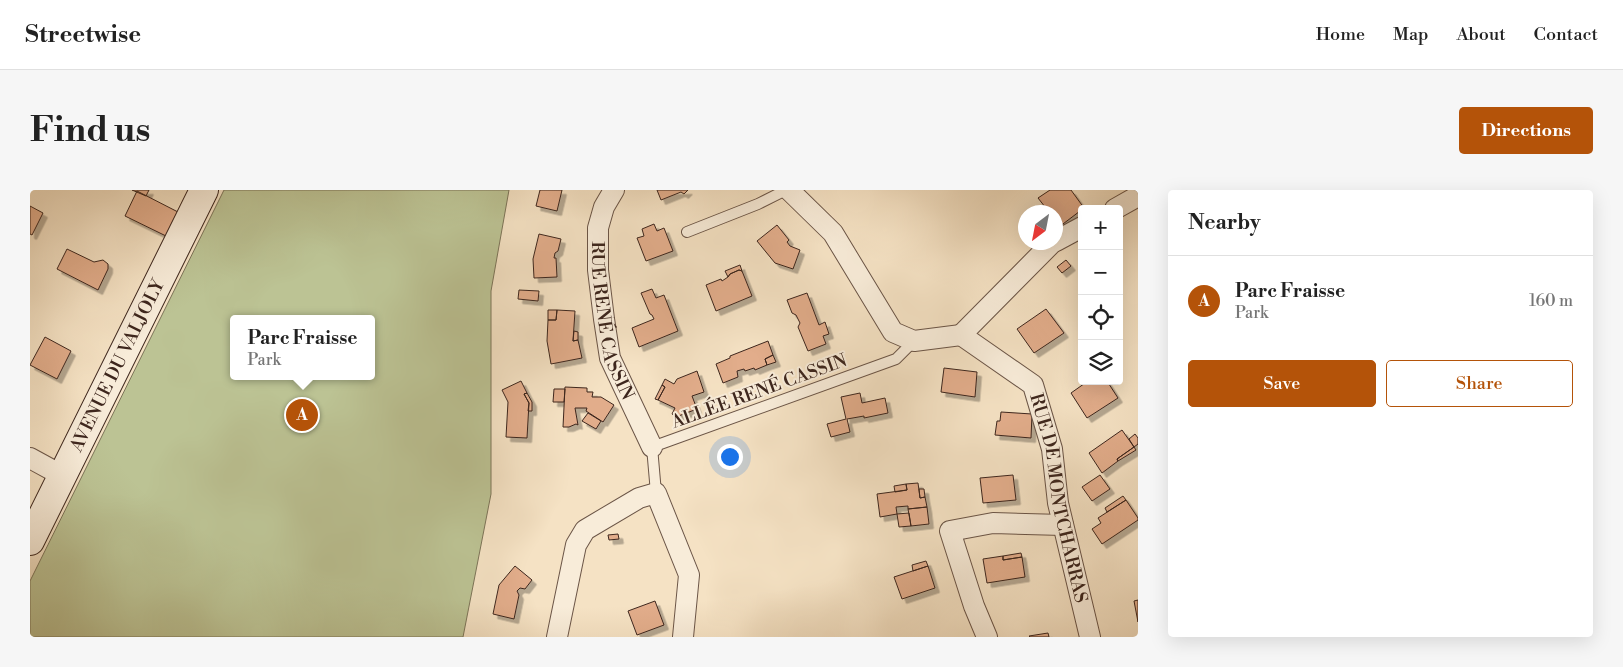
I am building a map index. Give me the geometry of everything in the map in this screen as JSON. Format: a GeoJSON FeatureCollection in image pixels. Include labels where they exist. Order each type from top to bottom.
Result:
{"type":"FeatureCollection","features":[{"type":"Feature","properties":{"kind":"main road","name":"AVENUE DU VALJOLY"},"geometry":{"type":"LineString","coordinates":[[30,541],[204,190]]}},
{"type":"Feature","properties":{"kind":"street","name":"RUE RENÉ CASSIN"},"geometry":{"type":"LineString","coordinates":[[614,190],[604,207],[598,228],[598,270],[604,319],[610,358],[652,448]]}},
{"type":"Feature","properties":{"kind":"street"},"geometry":{"type":"LineString","coordinates":[[788,190],[833,233],[893,332],[914,341],[961,335],[1046,250]]}},
{"type":"Feature","properties":{"kind":"street"},"geometry":{"type":"LineString","coordinates":[[1122,205],[1138,196]]}},
{"type":"Feature","properties":{"kind":"street"},"geometry":{"type":"LineString","coordinates":[[1063,237],[1078,229]]}},
{"type":"Feature","properties":{"kind":"street","name":"RUE DE MONTCHARRAS"},"geometry":{"type":"LineString","coordinates":[[961,335],[1033,385],[1052,449],[1058,503],[1090,637]]}},
{"type":"Feature","properties":{"kind":"street"},"geometry":{"type":"LineString","coordinates":[[30,458],[63,476]]}},
{"type":"Feature","properties":{"kind":"street"},"geometry":{"type":"LineString","coordinates":[[557,637],[576,545],[585,530],[639,498],[656,493],[689,575],[683,637]]}},
{"type":"Feature","properties":{"kind":"street"},"geometry":{"type":"LineString","coordinates":[[988,637],[974,606],[950,531],[994,523],[1063,525]]}},
{"type":"Feature","properties":{"kind":"lane"},"geometry":{"type":"LineString","coordinates":[[687,232],[788,190]]}},
{"type":"Feature","properties":{"kind":"lane","name":"ALLÉE RENÉ CASSIN"},"geometry":{"type":"LineString","coordinates":[[652,448],[896,359],[914,341]]}},
{"type":"Feature","properties":{"kind":"lane"},"geometry":{"type":"LineString","coordinates":[[652,448],[656,493]]}},
{"type":"Feature","properties":{"kind":"green space"},"geometry":{"type":"Polygon","coordinates":[[[224,190],[509,190],[491,291],[491,494],[463,637],[30,637],[30,581],[224,190]]]}},
{"type":"Feature","properties":{"kind":"building"},"geometry":{"type":"Polygon","coordinates":[[[132,190],[149,190],[146,196],[132,190]]]}},
{"type":"Feature","properties":{"kind":"building"},"geometry":{"type":"Polygon","coordinates":[[[540,190],[562,190],[557,211],[536,206],[540,190]]]}},
{"type":"Feature","properties":{"kind":"building"},"geometry":{"type":"Polygon","coordinates":[[[657,190],[688,190],[684,194],[681,192],[661,200],[657,190]]]}},
{"type":"Feature","properties":{"kind":"building"},"geometry":{"type":"Polygon","coordinates":[[[1050,190],[1071,190],[1082,205],[1078,205],[1078,213],[1063,224],[1063,205],[1044,205],[1038,198],[1050,190]]]}},
{"type":"Feature","properties":{"kind":"building"},"geometry":{"type":"Polygon","coordinates":[[[137,191],[178,212],[166,236],[125,216],[137,191]]]}},
{"type":"Feature","properties":{"kind":"building"},"geometry":{"type":"Polygon","coordinates":[[[30,206],[43,213],[32,235],[30,234],[30,206]]]}},
{"type":"Feature","properties":{"kind":"building"},"geometry":{"type":"Polygon","coordinates":[[[654,224],[657,231],[664,228],[673,251],[646,261],[637,238],[644,236],[642,229],[654,224]]]}},
{"type":"Feature","properties":{"kind":"building"},"geometry":{"type":"Polygon","coordinates":[[[777,225],[789,240],[787,242],[790,246],[800,250],[793,269],[775,263],[757,241],[777,225]]]}},
{"type":"Feature","properties":{"kind":"building"},"geometry":{"type":"Polygon","coordinates":[[[539,234],[561,239],[554,258],[556,258],[557,277],[534,278],[533,259],[539,234]]]}},
{"type":"Feature","properties":{"kind":"building"},"geometry":{"type":"Polygon","coordinates":[[[67,249],[94,262],[103,260],[108,264],[108,269],[98,290],[57,269],[67,249]]]}},
{"type":"Feature","properties":{"kind":"building"},"geometry":{"type":"Polygon","coordinates":[[[1066,260],[1071,266],[1062,273],[1057,267],[1066,260]]]}},
{"type":"Feature","properties":{"kind":"building"},"geometry":{"type":"Polygon","coordinates":[[[740,265],[742,271],[739,270],[728,277],[725,271],[740,265]]]}},
{"type":"Feature","properties":{"kind":"building"},"geometry":{"type":"Polygon","coordinates":[[[739,270],[742,271],[752,296],[716,311],[706,285],[721,279],[722,281],[730,274],[739,270]]]}},
{"type":"Feature","properties":{"kind":"building"},"geometry":{"type":"Polygon","coordinates":[[[652,289],[656,298],[664,295],[678,331],[639,347],[632,328],[654,319],[641,293],[652,289]]]}},
{"type":"Feature","properties":{"kind":"building"},"geometry":{"type":"Polygon","coordinates":[[[519,290],[539,291],[538,301],[518,299],[519,290]]]}},
{"type":"Feature","properties":{"kind":"building"},"geometry":{"type":"Polygon","coordinates":[[[807,293],[819,325],[825,322],[829,334],[823,336],[826,344],[808,351],[798,327],[800,323],[796,315],[792,313],[787,300],[807,293]]]}},
{"type":"Feature","properties":{"kind":"building"},"geometry":{"type":"Polygon","coordinates":[[[1046,309],[1064,333],[1034,353],[1017,329],[1046,309]]]}},
{"type":"Feature","properties":{"kind":"building"},"geometry":{"type":"Polygon","coordinates":[[[548,310],[557,310],[556,320],[548,320],[548,310]]]}},
{"type":"Feature","properties":{"kind":"building"},"geometry":{"type":"Polygon","coordinates":[[[557,310],[575,311],[573,341],[578,340],[582,358],[551,364],[547,341],[548,320],[556,320],[557,310]]]}},
{"type":"Feature","properties":{"kind":"building"},"geometry":{"type":"Polygon","coordinates":[[[574,331],[578,332],[578,340],[573,341],[574,331]]]}},
{"type":"Feature","properties":{"kind":"building"},"geometry":{"type":"Polygon","coordinates":[[[45,337],[71,351],[57,379],[30,365],[45,337]]]}},
{"type":"Feature","properties":{"kind":"building"},"geometry":{"type":"Polygon","coordinates":[[[768,341],[773,355],[765,359],[767,365],[755,370],[754,368],[737,371],[738,377],[723,383],[716,364],[730,358],[730,356],[768,341]]]}},
{"type":"Feature","properties":{"kind":"building"},"geometry":{"type":"Polygon","coordinates":[[[773,355],[776,362],[767,365],[765,359],[773,355]]]}},
{"type":"Feature","properties":{"kind":"building"},"geometry":{"type":"Polygon","coordinates":[[[944,368],[977,372],[975,397],[941,392],[944,368]]]}},
{"type":"Feature","properties":{"kind":"building"},"geometry":{"type":"Polygon","coordinates":[[[697,371],[704,392],[692,396],[697,409],[676,417],[672,414],[675,408],[658,400],[665,387],[662,385],[665,379],[674,384],[677,379],[697,371]]]}},
{"type":"Feature","properties":{"kind":"building"},"geometry":{"type":"Polygon","coordinates":[[[521,381],[527,393],[524,394],[529,403],[527,438],[506,437],[508,402],[502,390],[521,381]]]}},
{"type":"Feature","properties":{"kind":"building"},"geometry":{"type":"Polygon","coordinates":[[[662,385],[665,387],[658,400],[655,399],[662,385]]]}},
{"type":"Feature","properties":{"kind":"building"},"geometry":{"type":"Polygon","coordinates":[[[1082,385],[1110,385],[1118,398],[1087,418],[1071,393],[1082,385]]]}},
{"type":"Feature","properties":{"kind":"building"},"geometry":{"type":"Polygon","coordinates":[[[565,387],[587,388],[587,392],[593,392],[592,397],[601,397],[614,405],[603,422],[586,411],[587,408],[575,408],[578,425],[563,427],[565,387]]]}},
{"type":"Feature","properties":{"kind":"building"},"geometry":{"type":"Polygon","coordinates":[[[554,389],[565,389],[564,402],[553,402],[554,389]]]}},
{"type":"Feature","properties":{"kind":"building"},"geometry":{"type":"Polygon","coordinates":[[[527,393],[532,402],[532,411],[528,411],[529,403],[524,394],[527,393]]]}},
{"type":"Feature","properties":{"kind":"building"},"geometry":{"type":"Polygon","coordinates":[[[860,393],[862,403],[885,398],[888,413],[847,419],[850,432],[831,437],[827,424],[846,419],[841,397],[860,393]]]}},
{"type":"Feature","properties":{"kind":"building"},"geometry":{"type":"Polygon","coordinates":[[[1001,412],[1032,414],[1031,438],[995,435],[997,421],[1000,421],[1001,412]]]}},
{"type":"Feature","properties":{"kind":"building"},"geometry":{"type":"Polygon","coordinates":[[[588,413],[601,421],[596,429],[582,421],[588,413]]]}},
{"type":"Feature","properties":{"kind":"building"},"geometry":{"type":"Polygon","coordinates":[[[1122,430],[1134,447],[1102,473],[1089,453],[1122,430]]]}},
{"type":"Feature","properties":{"kind":"building"},"geometry":{"type":"Polygon","coordinates":[[[1135,434],[1138,438],[1138,444],[1134,447],[1129,439],[1135,434]]]}},
{"type":"Feature","properties":{"kind":"building"},"geometry":{"type":"Polygon","coordinates":[[[1134,447],[1136,450],[1118,461],[1117,459],[1134,447]]]}},
{"type":"Feature","properties":{"kind":"building"},"geometry":{"type":"Polygon","coordinates":[[[1013,475],[1016,500],[983,503],[980,478],[1013,475]]]}},
{"type":"Feature","properties":{"kind":"building"},"geometry":{"type":"Polygon","coordinates":[[[1100,475],[1110,489],[1092,501],[1082,487],[1100,475]]]}},
{"type":"Feature","properties":{"kind":"building"},"geometry":{"type":"Polygon","coordinates":[[[918,483],[920,498],[925,497],[927,507],[908,509],[908,506],[896,507],[897,514],[880,517],[877,494],[907,490],[906,484],[918,483]]]}},
{"type":"Feature","properties":{"kind":"building"},"geometry":{"type":"Polygon","coordinates":[[[906,484],[907,490],[895,492],[894,486],[906,484]]]}},
{"type":"Feature","properties":{"kind":"building"},"geometry":{"type":"Polygon","coordinates":[[[919,489],[924,489],[925,497],[920,498],[919,489]]]}},
{"type":"Feature","properties":{"kind":"building"},"geometry":{"type":"Polygon","coordinates":[[[1123,496],[1126,500],[1107,512],[1105,508],[1123,496]]]}},
{"type":"Feature","properties":{"kind":"building"},"geometry":{"type":"Polygon","coordinates":[[[1126,500],[1138,520],[1102,544],[1092,529],[1101,523],[1098,518],[1126,500]]]}},
{"type":"Feature","properties":{"kind":"building"},"geometry":{"type":"Polygon","coordinates":[[[927,507],[929,524],[911,526],[908,509],[927,507]]]}},
{"type":"Feature","properties":{"kind":"building"},"geometry":{"type":"Polygon","coordinates":[[[909,513],[911,526],[899,527],[897,514],[909,513]]]}},
{"type":"Feature","properties":{"kind":"building"},"geometry":{"type":"Polygon","coordinates":[[[618,534],[619,539],[609,540],[608,535],[618,534]]]}},
{"type":"Feature","properties":{"kind":"building"},"geometry":{"type":"Polygon","coordinates":[[[1021,553],[1022,557],[1003,560],[1003,556],[1021,553]]]}},
{"type":"Feature","properties":{"kind":"building"},"geometry":{"type":"Polygon","coordinates":[[[1003,556],[1003,560],[1022,557],[1025,577],[987,583],[983,559],[1003,556]]]}},
{"type":"Feature","properties":{"kind":"building"},"geometry":{"type":"Polygon","coordinates":[[[926,561],[928,566],[913,571],[912,565],[926,561]]]}},
{"type":"Feature","properties":{"kind":"building"},"geometry":{"type":"Polygon","coordinates":[[[515,566],[532,580],[525,589],[520,588],[517,591],[519,595],[514,619],[493,614],[499,585],[515,566]]]}},
{"type":"Feature","properties":{"kind":"building"},"geometry":{"type":"Polygon","coordinates":[[[928,566],[935,588],[902,599],[894,577],[928,566]]]}},
{"type":"Feature","properties":{"kind":"building"},"geometry":{"type":"Polygon","coordinates":[[[1138,600],[1138,622],[1134,601],[1138,600]]]}},
{"type":"Feature","properties":{"kind":"building"},"geometry":{"type":"Polygon","coordinates":[[[655,601],[664,625],[637,635],[628,611],[655,601]]]}},
{"type":"Feature","properties":{"kind":"building"},"geometry":{"type":"Polygon","coordinates":[[[1048,633],[1049,637],[1029,636],[1048,633]]]}},
{"type":"Feature","properties":{"kind":"place","name":"Parc Fraisse"},"geometry":{"type":"Point","coordinates":[302,415]}}]}
